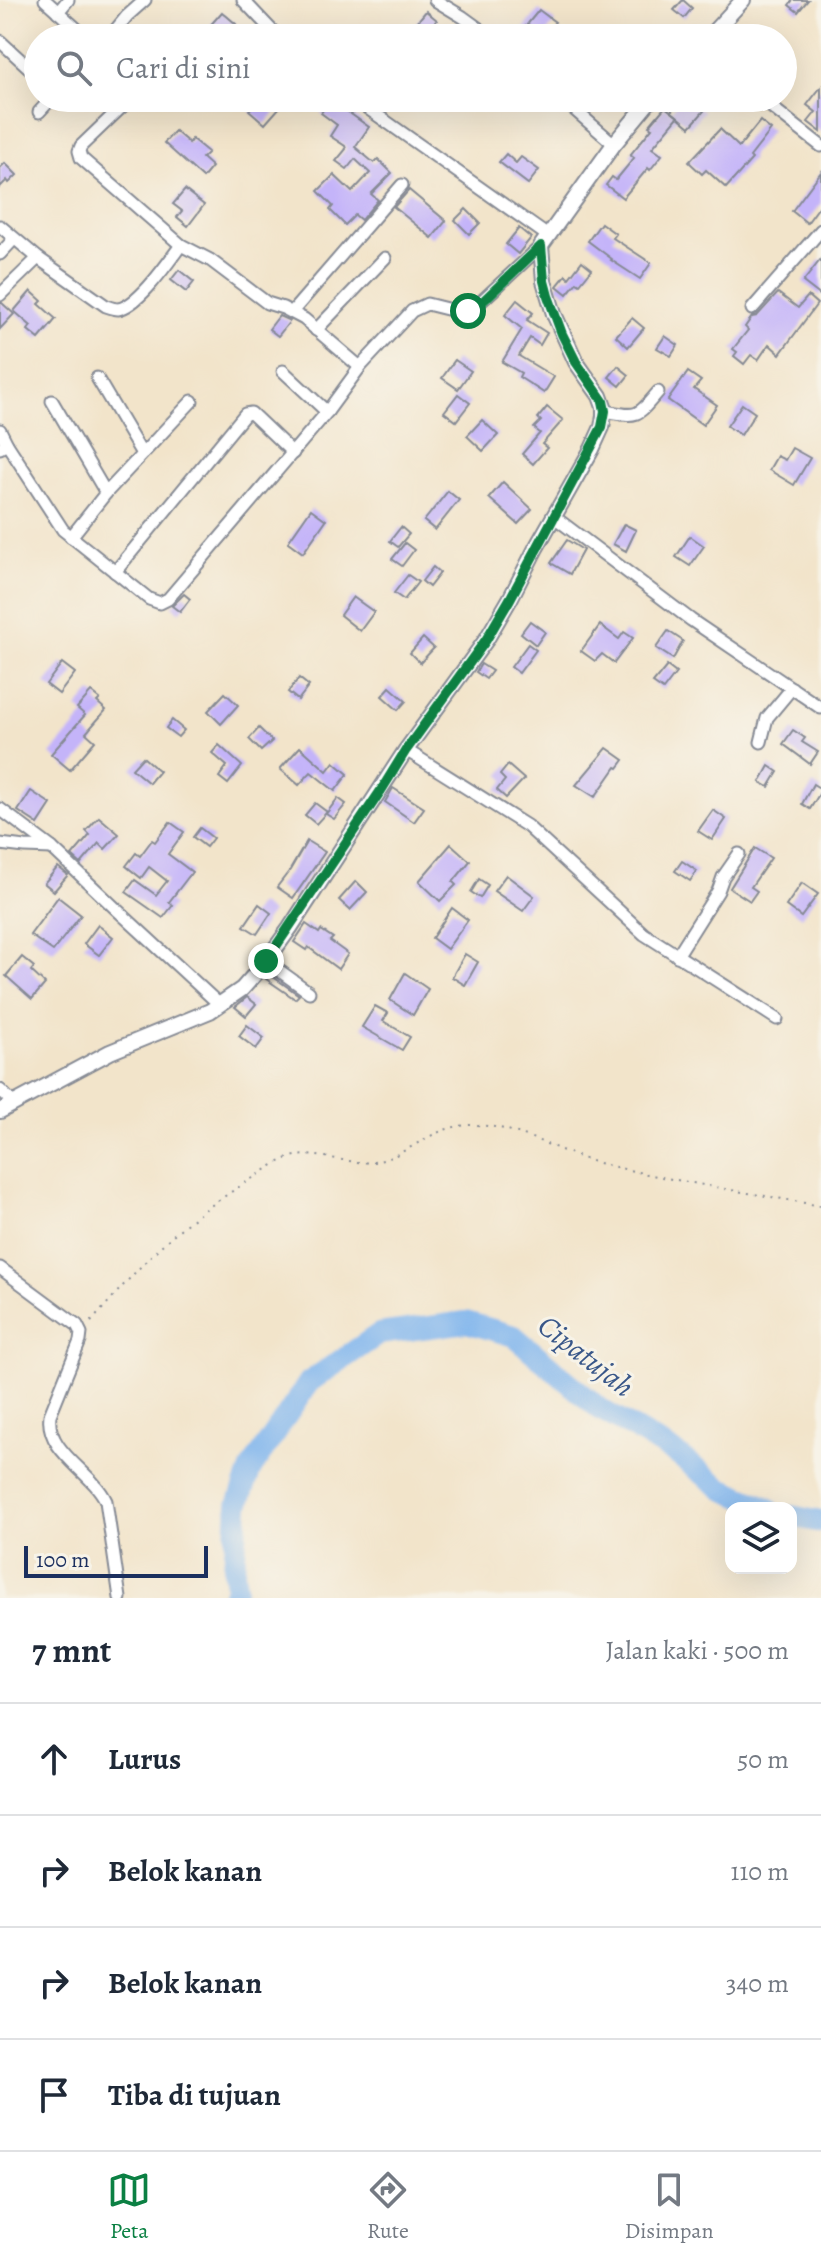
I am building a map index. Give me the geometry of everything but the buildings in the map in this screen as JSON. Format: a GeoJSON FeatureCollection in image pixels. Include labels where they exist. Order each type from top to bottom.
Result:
{"type":"FeatureCollection","features":[{"type":"Feature","properties":{"kind":"street"},"geometry":{"type":"LineString","coordinates":[[45,0],[71,24]]}},
{"type":"Feature","properties":{"kind":"street"},"geometry":{"type":"LineString","coordinates":[[58,12],[68,0]]}},
{"type":"Feature","properties":{"kind":"street"},"geometry":{"type":"LineString","coordinates":[[120,24],[145,0]]}},
{"type":"Feature","properties":{"kind":"street"},"geometry":{"type":"LineString","coordinates":[[243,0],[266,24]]}},
{"type":"Feature","properties":{"kind":"street"},"geometry":{"type":"LineString","coordinates":[[435,0],[473,24]]}},
{"type":"Feature","properties":{"kind":"street"},"geometry":{"type":"LineString","coordinates":[[721,24],[743,0]]}},
{"type":"Feature","properties":{"kind":"street"},"geometry":{"type":"LineString","coordinates":[[0,41],[24,63]]}},
{"type":"Feature","properties":{"kind":"street"},"geometry":{"type":"LineString","coordinates":[[116,112],[84,143],[79,155],[181,245],[210,260],[267,303],[304,319],[360,367]]}},
{"type":"Feature","properties":{"kind":"street"},"geometry":{"type":"LineString","coordinates":[[372,112],[545,241]]}},
{"type":"Feature","properties":{"kind":"street"},"geometry":{"type":"LineString","coordinates":[[577,112],[614,144]]}},
{"type":"Feature","properties":{"kind":"street"},"geometry":{"type":"LineString","coordinates":[[0,430],[3,446],[63,530],[149,599],[160,603],[168,599],[327,412],[360,367],[412,311],[427,304],[459,312],[473,309],[545,241],[640,112]]}},
{"type":"Feature","properties":{"kind":"street"},"geometry":{"type":"LineString","coordinates":[[778,112],[821,146]]}},
{"type":"Feature","properties":{"kind":"street"},"geometry":{"type":"LineString","coordinates":[[292,312],[402,185]]}},
{"type":"Feature","properties":{"kind":"street"},"geometry":{"type":"LineString","coordinates":[[0,226],[38,258],[106,306],[119,309],[146,289],[181,245]]}},
{"type":"Feature","properties":{"kind":"street"},"geometry":{"type":"LineString","coordinates":[[752,309],[821,230]]}},
{"type":"Feature","properties":{"kind":"street"},"geometry":{"type":"LineString","coordinates":[[0,254],[14,239]]}},
{"type":"Feature","properties":{"kind":"street"},"geometry":{"type":"LineString","coordinates":[[0,1090],[6,1107],[110,1052],[220,1005],[242,989],[266,961],[406,750],[486,640],[592,449],[605,411],[600,396],[576,362],[554,314],[544,281],[545,241]]}},
{"type":"Feature","properties":{"kind":"street"},"geometry":{"type":"LineString","coordinates":[[0,295],[38,258]]}},
{"type":"Feature","properties":{"kind":"street"},"geometry":{"type":"LineString","coordinates":[[316,330],[385,258]]}},
{"type":"Feature","properties":{"kind":"street"},"geometry":{"type":"LineString","coordinates":[[283,371],[327,412]]}},
{"type":"Feature","properties":{"kind":"street"},"geometry":{"type":"LineString","coordinates":[[97,378],[142,454]]}},
{"type":"Feature","properties":{"kind":"street"},"geometry":{"type":"LineString","coordinates":[[605,411],[635,415],[658,392]]}},
{"type":"Feature","properties":{"kind":"street"},"geometry":{"type":"LineString","coordinates":[[52,401],[106,493]]}},
{"type":"Feature","properties":{"kind":"street"},"geometry":{"type":"LineString","coordinates":[[71,537],[106,493],[192,401]]}},
{"type":"Feature","properties":{"kind":"street"},"geometry":{"type":"LineString","coordinates":[[115,572],[245,414],[251,413],[293,453]]}},
{"type":"Feature","properties":{"kind":"street"},"geometry":{"type":"LineString","coordinates":[[553,516],[691,620],[821,708]]}},
{"type":"Feature","properties":{"kind":"street"},"geometry":{"type":"LineString","coordinates":[[761,742],[767,718],[792,688]]}},
{"type":"Feature","properties":{"kind":"street"},"geometry":{"type":"LineString","coordinates":[[406,750],[527,826],[644,934],[777,1019]]}},
{"type":"Feature","properties":{"kind":"street"},"geometry":{"type":"LineString","coordinates":[[0,809],[52,848],[220,1005]]}},
{"type":"Feature","properties":{"kind":"street"},"geometry":{"type":"LineString","coordinates":[[0,844],[52,848]]}},
{"type":"Feature","properties":{"kind":"street"},"geometry":{"type":"LineString","coordinates":[[677,956],[739,854]]}},
{"type":"Feature","properties":{"kind":"street"},"geometry":{"type":"LineString","coordinates":[[266,961],[309,992]]}},
{"type":"Feature","properties":{"kind":"street"},"geometry":{"type":"LineString","coordinates":[[0,1268],[77,1325],[81,1333],[50,1415],[49,1428],[52,1437],[98,1487],[106,1501],[120,1598]]}},
{"type":"Feature","properties":{"kind":"path"},"geometry":{"type":"LineString","coordinates":[[81,1333],[163,1244],[234,1190],[282,1160],[308,1155],[370,1162],[397,1153],[432,1133],[454,1127],[497,1127],[618,1168],[821,1206]]}},
{"type":"Feature","properties":{"kind":"waterway","name":"Cipatujah"},"geometry":{"type":"LineString","coordinates":[[233,1598],[238,1505],[251,1469],[309,1382],[379,1334],[466,1322],[514,1336],[600,1409],[675,1453],[723,1489],[754,1502]]}},
{"type":"Feature","properties":{"kind":"waterway","name":"Cipatujah"},"geometry":{"type":"LineString","coordinates":[[797,1517],[821,1522]]}},
{"type":"Feature","properties":{"kind":"route"},"geometry":{"type":"LineString","coordinates":[[266,961],[433,710],[486,640],[602,427],[603,401],[576,362],[548,296],[541,246],[480,304],[468,311]]}}]}
